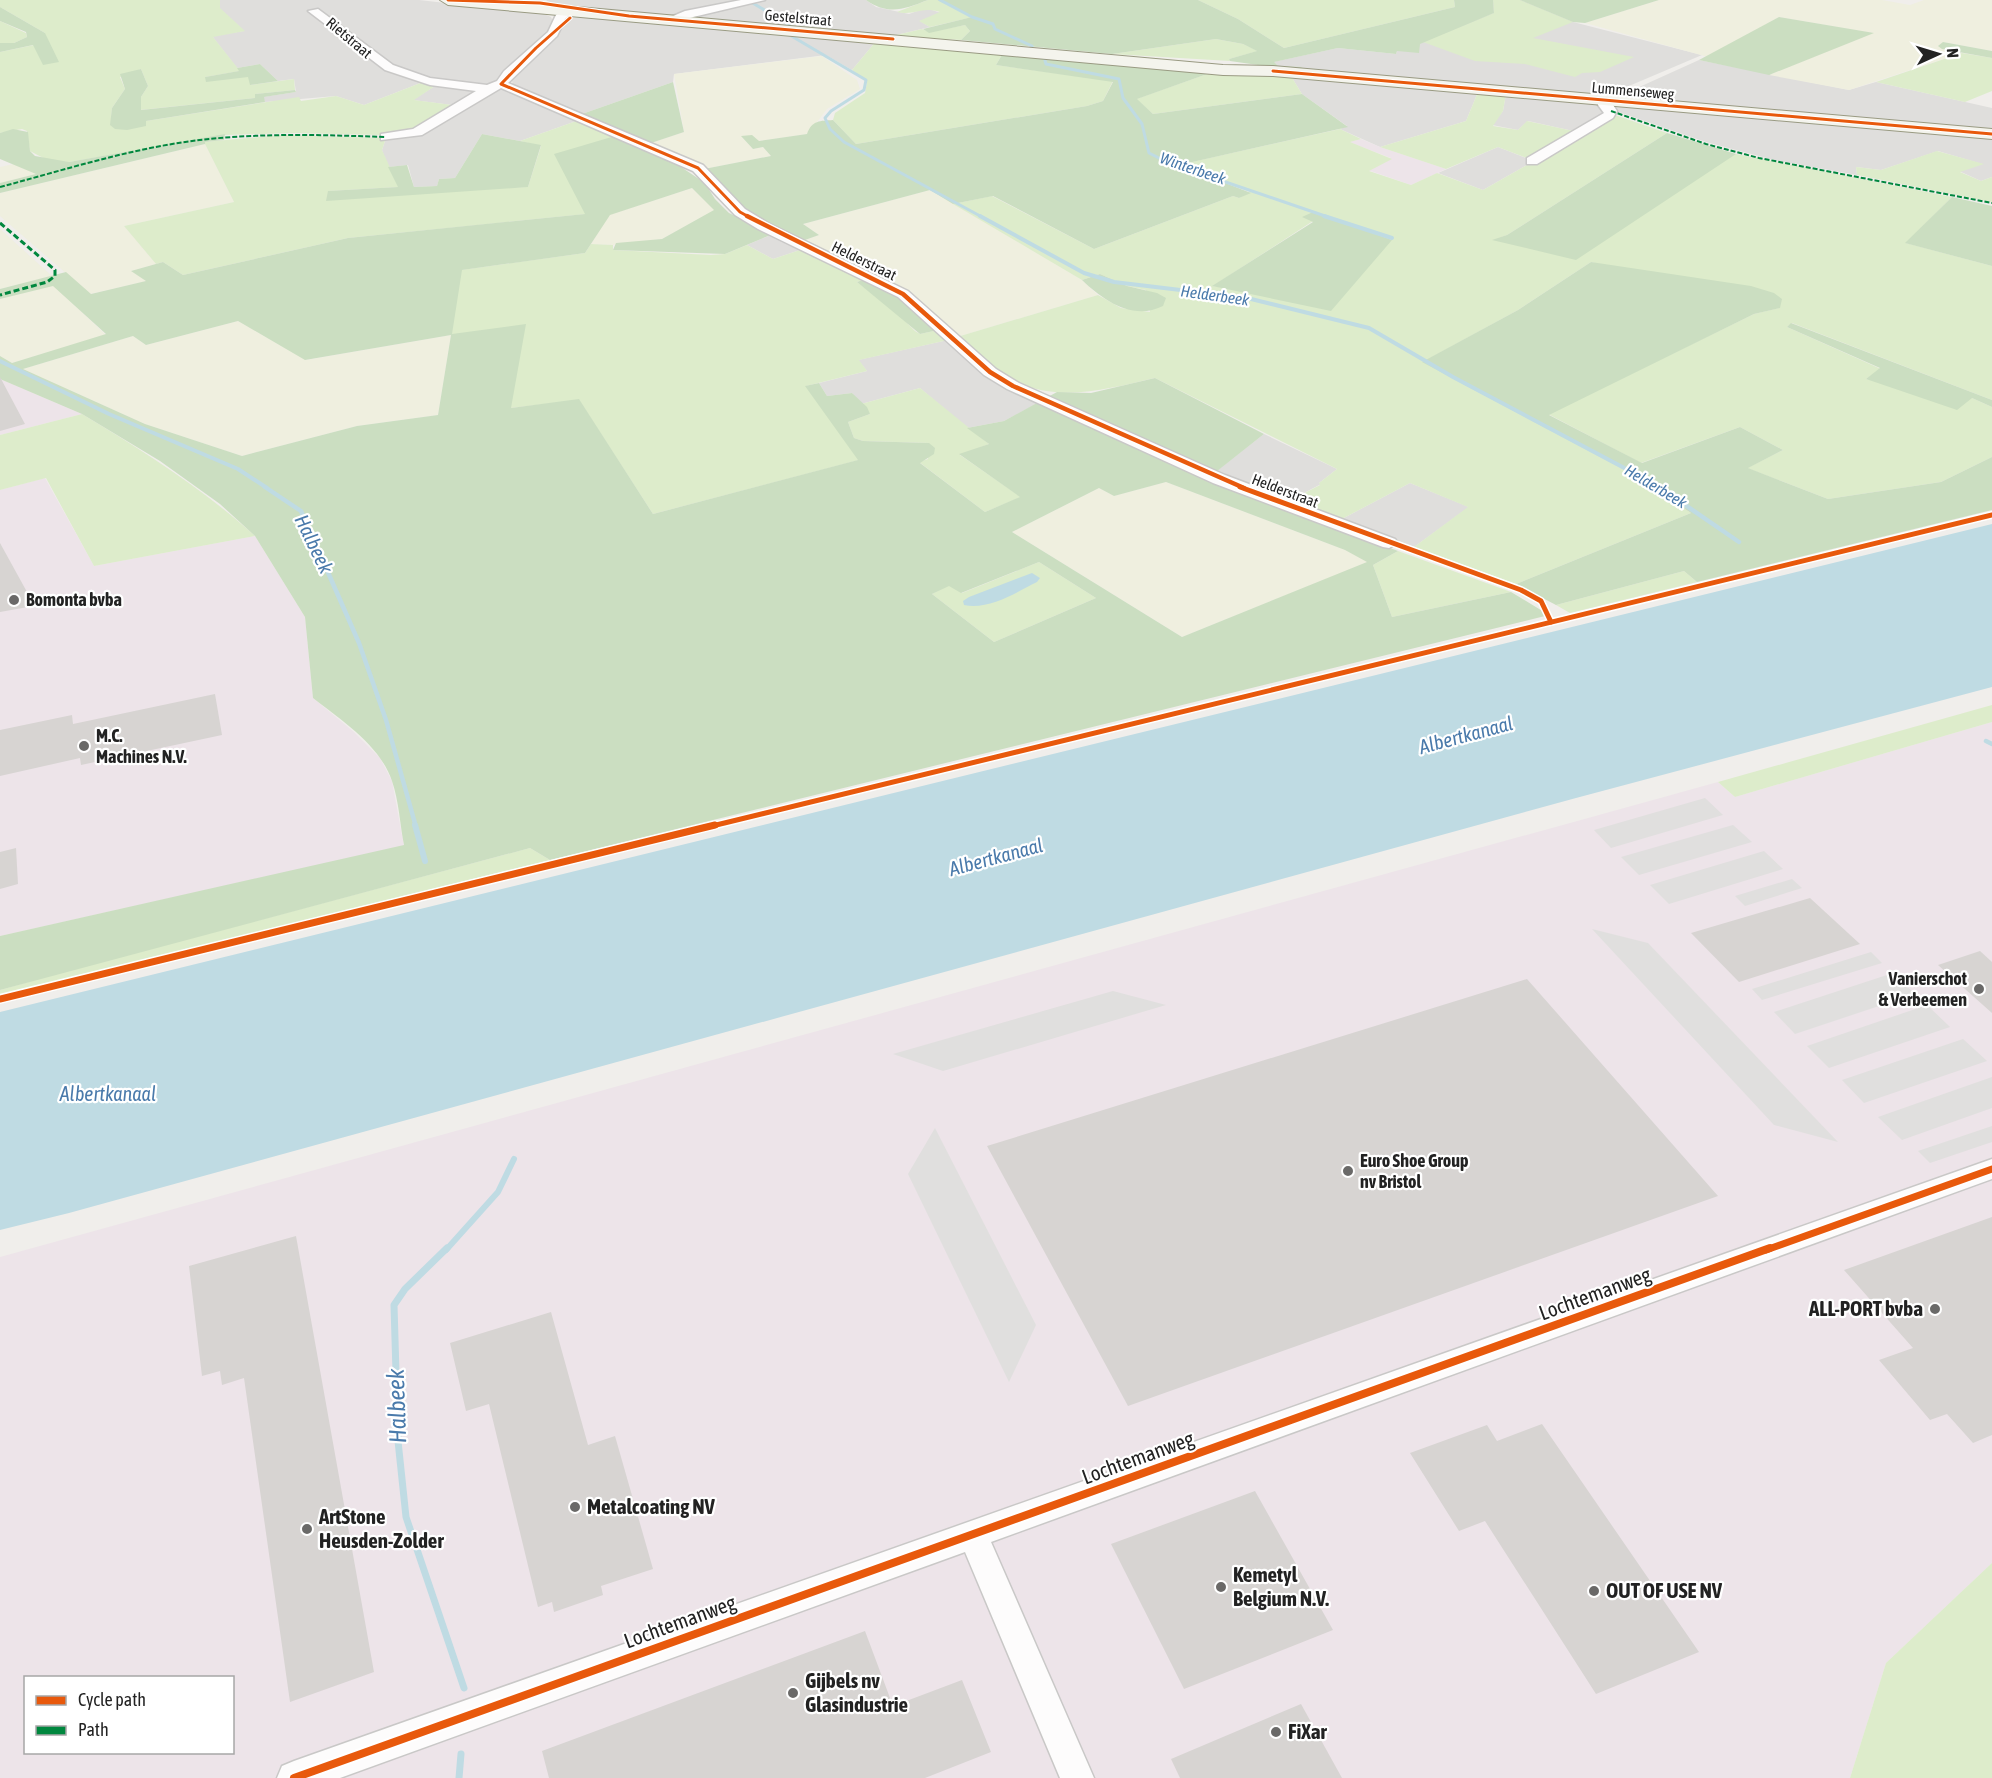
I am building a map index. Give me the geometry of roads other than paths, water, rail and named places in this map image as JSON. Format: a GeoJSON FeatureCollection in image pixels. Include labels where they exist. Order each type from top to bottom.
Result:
{"type":"FeatureCollection","features":[{"type":"Feature","properties":{"kind":"main road","name":"Gestelstraat"},"geometry":{"type":"LineString","coordinates":[[455,1],[537,6],[567,12],[672,19],[1146,61],[1223,70],[1269,71]]}},
{"type":"Feature","properties":{"kind":"main road","name":"Lummenseweg"},"geometry":{"type":"LineString","coordinates":[[1269,71],[1992,134]]}},
{"type":"Feature","properties":{"kind":"street"},"geometry":{"type":"LineString","coordinates":[[672,19],[689,13],[759,0]]}},
{"type":"Feature","properties":{"kind":"street","name":"Rietstraat"},"geometry":{"type":"LineString","coordinates":[[314,11],[337,25],[362,50],[393,71],[426,81],[494,87]]}},
{"type":"Feature","properties":{"kind":"street"},"geometry":{"type":"LineString","coordinates":[[386,137],[417,132],[430,126],[494,87],[553,34],[560,17],[567,12]]}},
{"type":"Feature","properties":{"kind":"street","name":"Helderstraat"},"geometry":{"type":"LineString","coordinates":[[494,87],[698,168],[740,212],[763,226],[903,294],[990,372],[1013,386],[1219,479],[1389,543]]}},
{"type":"Feature","properties":{"kind":"street","name":"Lummenseweg"},"geometry":{"type":"LineString","coordinates":[[1532,161],[1609,115],[1611,111],[1604,105],[1604,100]]}},
{"type":"Feature","properties":{"kind":"street","name":"Lochtemanweg"},"geometry":{"type":"LineString","coordinates":[[294,1778],[1992,1169]]}},
{"type":"Feature","properties":{"kind":"street"},"geometry":{"type":"LineString","coordinates":[[973,1535],[1077,1778]]}},
{"type":"Feature","properties":{"kind":"water","name":"Albertkanaal"},"geometry":{"type":"Polygon","coordinates":[[[1992,524],[1992,687],[1576,798],[69,1213],[0,1230],[0,1012],[1992,524]]]}},
{"type":"Feature","properties":{"kind":"water"},"geometry":{"type":"Polygon","coordinates":[[[1032,573],[1040,578],[1037,582],[1011,595],[983,605],[964,605],[963,601],[969,597],[1032,573]]]}},
{"type":"Feature","properties":{"kind":"waterway","name":"Winterbeek"},"geometry":{"type":"LineString","coordinates":[[940,0],[972,17],[993,24],[995,29],[1032,46]]}},
{"type":"Feature","properties":{"kind":"waterway","name":"Helderbeek"},"geometry":{"type":"LineString","coordinates":[[751,2],[791,26]]}},
{"type":"Feature","properties":{"kind":"waterway","name":"Helderbeek"},"geometry":{"type":"LineString","coordinates":[[788,34],[866,80],[864,90],[831,111],[825,118],[830,129],[844,142],[982,217]]}},
{"type":"Feature","properties":{"kind":"waterway","name":"Winterbeek"},"geometry":{"type":"LineString","coordinates":[[1044,57],[1046,64],[1119,79],[1123,98],[1142,124],[1149,153],[1167,162],[1328,217]]}},
{"type":"Feature","properties":{"kind":"waterway","name":"Helderbeek"},"geometry":{"type":"LineString","coordinates":[[980,216],[1084,273],[1114,282],[1247,298],[1369,328],[1453,377],[1662,488]]}},
{"type":"Feature","properties":{"kind":"waterway","name":"Winterbeek"},"geometry":{"type":"LineString","coordinates":[[1324,216],[1392,238]]}},
{"type":"Feature","properties":{"kind":"waterway","name":"Halbeek"},"geometry":{"type":"LineString","coordinates":[[0,361],[109,414],[238,469],[267,488]]}},
{"type":"Feature","properties":{"kind":"waterway","name":"Halbeek"},"geometry":{"type":"LineString","coordinates":[[265,487],[301,511],[359,643],[386,720],[416,827]]}},
{"type":"Feature","properties":{"kind":"waterway","name":"Helderbeek"},"geometry":{"type":"LineString","coordinates":[[1659,487],[1739,542]]}},
{"type":"Feature","properties":{"kind":"waterway","name":"Helderbeek"},"geometry":{"type":"LineString","coordinates":[[1986,741],[1992,744]]}},
{"type":"Feature","properties":{"kind":"waterway","name":"Halbeek"},"geometry":{"type":"LineString","coordinates":[[415,825],[425,861]]}},
{"type":"Feature","properties":{"kind":"waterway","name":"Halbeek"},"geometry":{"type":"LineString","coordinates":[[446,1250],[498,1192],[514,1159]]}},
{"type":"Feature","properties":{"kind":"waterway","name":"Halbeek"},"geometry":{"type":"LineString","coordinates":[[447,1248],[405,1289],[394,1305],[398,1441],[406,1517],[464,1688]]}},
{"type":"Feature","properties":{"kind":"waterway","name":"Halbeek"},"geometry":{"type":"LineString","coordinates":[[459,1778],[461,1754]]}},
{"type":"Feature","properties":{"kind":"place","name":"Bomonta bvba"},"geometry":{"type":"Point","coordinates":[14,600]}},
{"type":"Feature","properties":{"kind":"place","name":"M.C. Machines N.V."},"geometry":{"type":"Point","coordinates":[84,746]}},
{"type":"Feature","properties":{"kind":"place","name":"Vanierschot & Verbeemen"},"geometry":{"type":"Point","coordinates":[1979,989]}},
{"type":"Feature","properties":{"kind":"place","name":"Euro Shoe Group nv Bristol"},"geometry":{"type":"Point","coordinates":[1348,1171]}},
{"type":"Feature","properties":{"kind":"place","name":"ALL-PORT bvba"},"geometry":{"type":"Point","coordinates":[1935,1309]}},
{"type":"Feature","properties":{"kind":"place","name":"Metalcoating NV"},"geometry":{"type":"Point","coordinates":[575,1507]}},
{"type":"Feature","properties":{"kind":"place","name":"ArtStone Heusden-Zolder"},"geometry":{"type":"Point","coordinates":[307,1529]}},
{"type":"Feature","properties":{"kind":"place","name":"Kemetyl Belgium N.V."},"geometry":{"type":"Point","coordinates":[1221,1587]}},
{"type":"Feature","properties":{"kind":"place","name":"OUT OF USE NV"},"geometry":{"type":"Point","coordinates":[1594,1591]}},
{"type":"Feature","properties":{"kind":"place","name":"Gijbels nv Glasindustrie"},"geometry":{"type":"Point","coordinates":[793,1693]}},
{"type":"Feature","properties":{"kind":"place","name":"FiXar"},"geometry":{"type":"Point","coordinates":[1276,1732]}}]}
